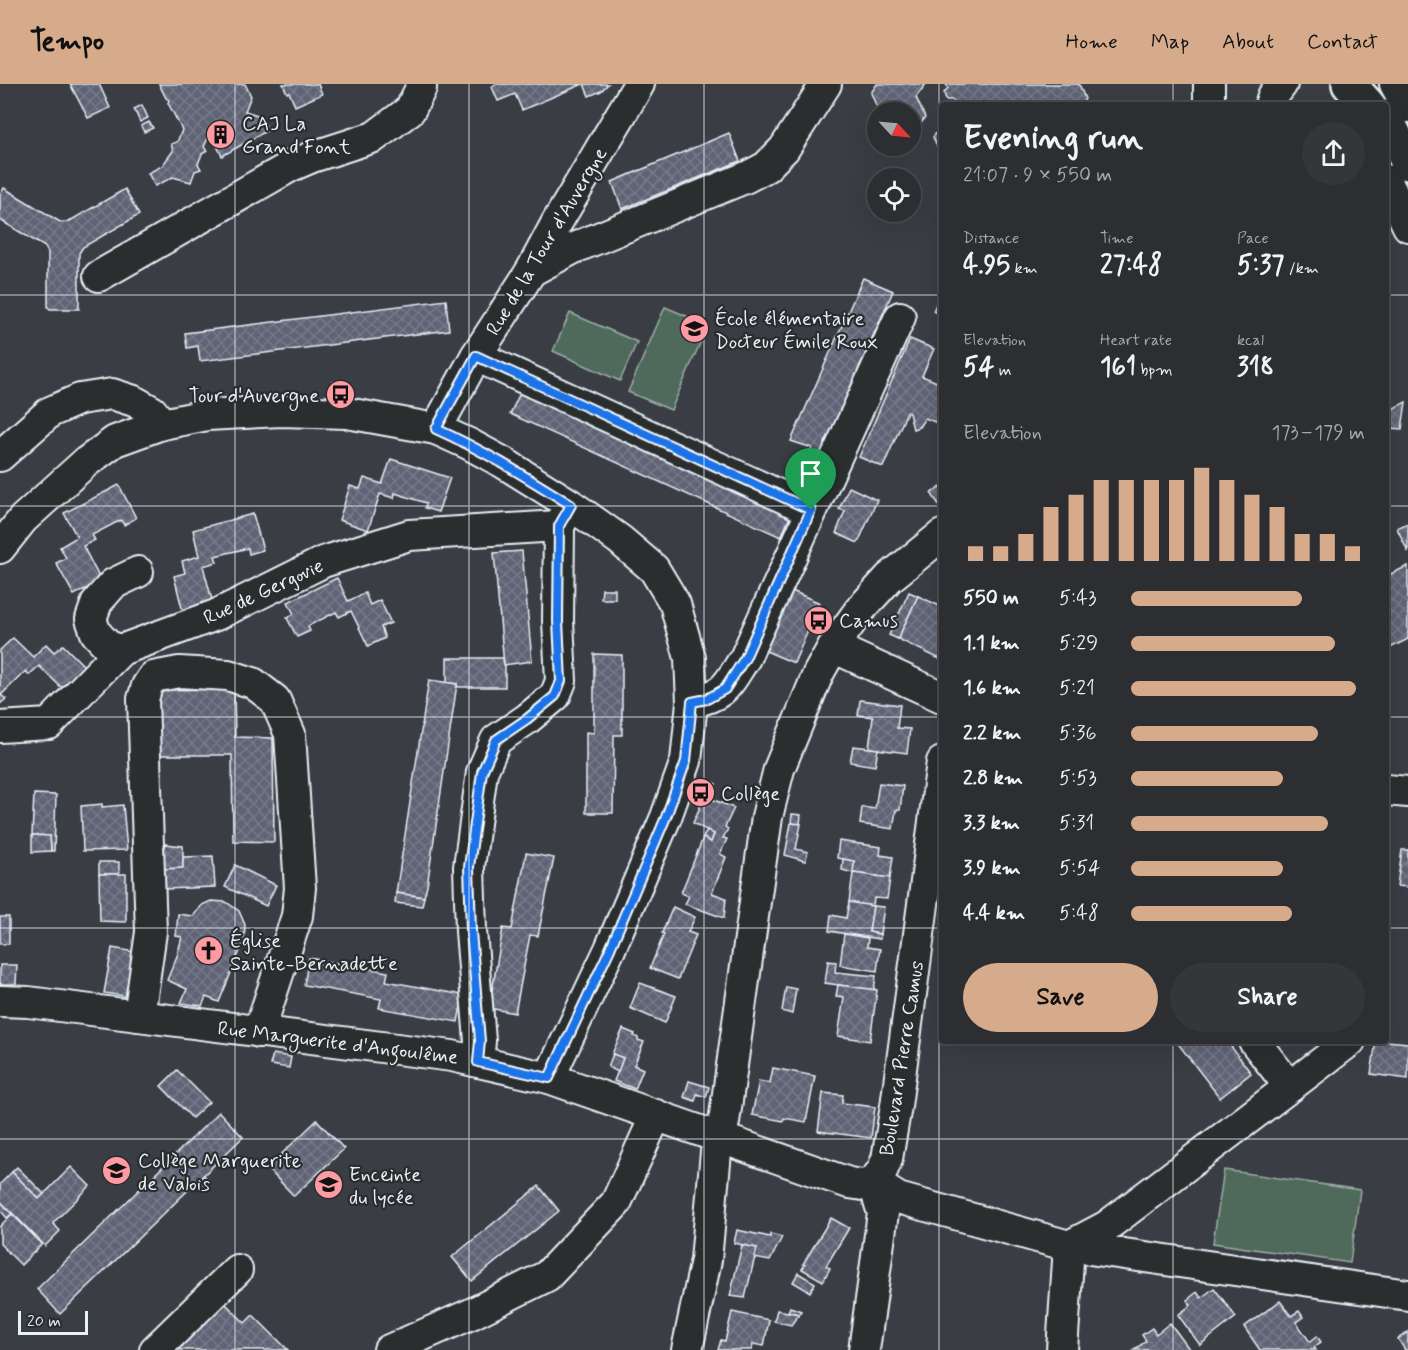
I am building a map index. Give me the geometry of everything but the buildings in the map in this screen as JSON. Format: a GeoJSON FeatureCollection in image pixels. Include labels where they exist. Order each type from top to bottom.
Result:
{"type":"FeatureCollection","features":[{"type":"Feature","properties":{"kind":"main road"},"geometry":{"type":"LineString","coordinates":[[1349,84],[1365,102]]}},
{"type":"Feature","properties":{"kind":"main road"},"geometry":{"type":"LineString","coordinates":[[1370,84],[1379,102]]}},
{"type":"Feature","properties":{"kind":"street"},"geometry":{"type":"LineString","coordinates":[[99,276],[291,166],[374,137],[410,110],[421,84]]}},
{"type":"Feature","properties":{"kind":"street","name":"Rue de la Tour d'Auvergne"},"geometry":{"type":"LineString","coordinates":[[436,429],[476,356],[531,271],[556,224],[639,84]]}},
{"type":"Feature","properties":{"kind":"street"},"geometry":{"type":"LineString","coordinates":[[531,271],[574,248],[747,177],[766,167],[784,148],[826,84]]}},
{"type":"Feature","properties":{"kind":"street"},"geometry":{"type":"LineString","coordinates":[[1209,84],[1209,102]]}},
{"type":"Feature","properties":{"kind":"street"},"geometry":{"type":"LineString","coordinates":[[1271,102],[1282,84]]}},
{"type":"Feature","properties":{"kind":"street"},"geometry":{"type":"LineString","coordinates":[[1342,84],[1350,102]]}},
{"type":"Feature","properties":{"kind":"street"},"geometry":{"type":"LineString","coordinates":[[1395,84],[1397,129]]}},
{"type":"Feature","properties":{"kind":"street"},"geometry":{"type":"LineString","coordinates":[[1389,186],[1408,226]]}},
{"type":"Feature","properties":{"kind":"street"},"geometry":{"type":"LineString","coordinates":[[692,702],[707,699],[725,689],[745,658],[900,317]]}},
{"type":"Feature","properties":{"kind":"street"},"geometry":{"type":"LineString","coordinates":[[476,356],[811,510]]}},
{"type":"Feature","properties":{"kind":"street"},"geometry":{"type":"LineString","coordinates":[[0,456],[50,412],[80,399],[112,394],[134,401],[152,411],[162,424]]}},
{"type":"Feature","properties":{"kind":"street"},"geometry":{"type":"LineString","coordinates":[[0,548],[22,519],[115,441],[162,424],[207,415],[281,411],[347,413],[436,429],[469,444],[504,463],[565,516],[620,540],[654,569],[675,604],[690,658],[692,702],[686,761],[666,817],[610,949],[549,1078]]}},
{"type":"Feature","properties":{"kind":"street"},"geometry":{"type":"LineString","coordinates":[[478,1062],[480,1041],[471,931],[469,867],[482,772],[496,740],[555,696],[561,681],[558,621],[565,516]]}},
{"type":"Feature","properties":{"kind":"street","name":"Rue de Gergovie"},"geometry":{"type":"LineString","coordinates":[[0,727],[49,724],[121,650],[216,615],[323,562],[409,535],[565,516]]}},
{"type":"Feature","properties":{"kind":"street"},"geometry":{"type":"LineString","coordinates":[[687,1350],[706,1260],[716,1152],[721,1137],[767,817],[778,769],[818,674],[833,647],[859,612],[889,578],[939,537]]}},
{"type":"Feature","properties":{"kind":"street"},"geometry":{"type":"LineString","coordinates":[[121,650],[108,646],[96,633],[91,619],[97,602],[112,584],[138,572]]}},
{"type":"Feature","properties":{"kind":"street"},"geometry":{"type":"LineString","coordinates":[[833,647],[939,696]]}},
{"type":"Feature","properties":{"kind":"street"},"geometry":{"type":"LineString","coordinates":[[139,1016],[151,932],[143,699],[153,677],[179,672],[228,675],[253,683],[275,699],[290,734],[300,888],[297,916],[259,1032]]}},
{"type":"Feature","properties":{"kind":"street","name":"Boulevard Pierre Camus"},"geometry":{"type":"LineString","coordinates":[[864,1350],[883,1213],[873,1182],[882,1172],[887,1159],[897,1106],[939,785]]}},
{"type":"Feature","properties":{"kind":"street"},"geometry":{"type":"LineString","coordinates":[[1389,789],[1408,792]]}},
{"type":"Feature","properties":{"kind":"street","name":"Rue Marguerite d'Angoulême"},"geometry":{"type":"LineString","coordinates":[[0,1001],[28,1002],[452,1056],[549,1078],[849,1183],[862,1185],[873,1182]]}},
{"type":"Feature","properties":{"kind":"street"},"geometry":{"type":"LineString","coordinates":[[1256,1044],[1290,1087]]}},
{"type":"Feature","properties":{"kind":"street"},"geometry":{"type":"LineString","coordinates":[[1069,1246],[1107,1226],[1346,1044]]}},
{"type":"Feature","properties":{"kind":"street"},"geometry":{"type":"LineString","coordinates":[[389,1350],[471,1314],[547,1276],[616,1203],[656,1115]]}},
{"type":"Feature","properties":{"kind":"street"},"geometry":{"type":"LineString","coordinates":[[873,1182],[898,1198],[1069,1246],[1408,1295]]}},
{"type":"Feature","properties":{"kind":"street"},"geometry":{"type":"LineString","coordinates":[[1062,1350],[1069,1246]]}},
{"type":"Feature","properties":{"kind":"street"},"geometry":{"type":"LineString","coordinates":[[155,1350],[237,1270]]}},
{"type":"Feature","properties":{"kind":"green space"},"geometry":{"type":"Polygon","coordinates":[[[665,307],[708,325],[671,410],[628,392],[665,307]]]}},
{"type":"Feature","properties":{"kind":"green space"},"geometry":{"type":"Polygon","coordinates":[[[570,313],[637,342],[620,381],[553,351],[570,313]]]}},
{"type":"Feature","properties":{"kind":"green space"},"geometry":{"type":"Polygon","coordinates":[[[1224,1170],[1360,1190],[1350,1263],[1213,1243],[1224,1170]]]}},
{"type":"Feature","properties":{"kind":"place","name":"CAJ La Grand Font"},"geometry":{"type":"Point","coordinates":[221,134]}},
{"type":"Feature","properties":{"kind":"place","name":"École élémentaire Docteur Émile Roux"},"geometry":{"type":"Point","coordinates":[694,329]}},
{"type":"Feature","properties":{"kind":"place","name":"Tour d'Auvergne"},"geometry":{"type":"Point","coordinates":[340,395]}},
{"type":"Feature","properties":{"kind":"place","name":"Camus"},"geometry":{"type":"Point","coordinates":[818,620]}},
{"type":"Feature","properties":{"kind":"place","name":"Collège"},"geometry":{"type":"Point","coordinates":[700,793]}},
{"type":"Feature","properties":{"kind":"place","name":"Église Sainte-Bernadette"},"geometry":{"type":"Point","coordinates":[209,951]}},
{"type":"Feature","properties":{"kind":"place","name":"Collège Marguerite de Valois"},"geometry":{"type":"Point","coordinates":[117,1171]}},
{"type":"Feature","properties":{"kind":"place","name":"Enceinte du lycée"},"geometry":{"type":"Point","coordinates":[328,1185]}},
{"type":"Feature","properties":{"kind":"route"},"geometry":{"type":"LineString","coordinates":[[476,356],[811,510],[745,658],[725,689],[707,699],[692,702],[686,761],[666,817],[610,949],[549,1078],[478,1062],[480,1041],[471,931],[469,867],[482,772],[496,740],[555,696],[561,681],[558,621],[559,526],[571,505],[504,463],[436,429],[476,356]]}}]}
